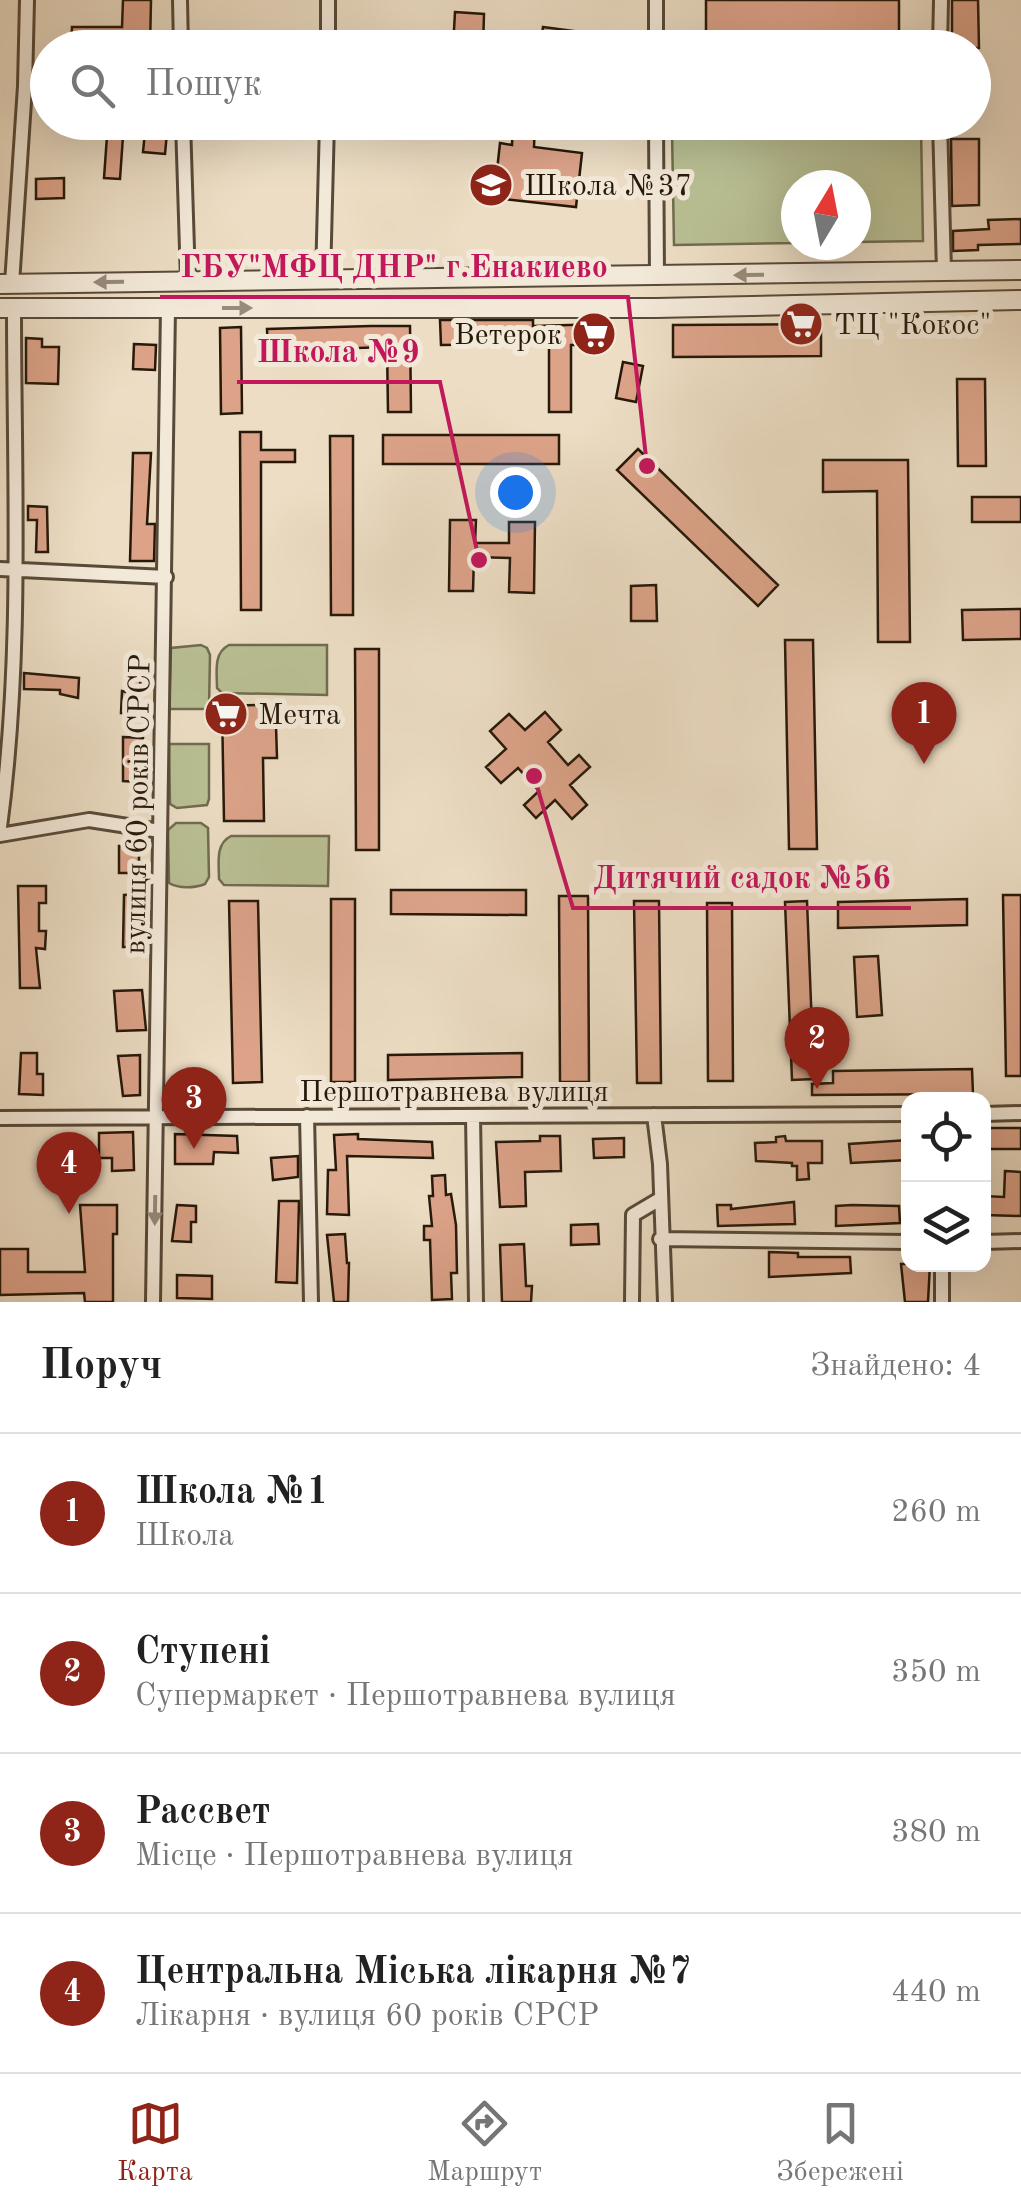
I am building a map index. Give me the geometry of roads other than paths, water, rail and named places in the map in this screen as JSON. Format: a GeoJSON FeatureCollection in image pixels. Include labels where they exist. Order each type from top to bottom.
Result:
{"type":"FeatureCollection","features":[{"type":"Feature","properties":{"kind":"street"},"geometry":{"type":"LineString","coordinates":[[0,826],[11,745],[6,284],[25,86],[26,0]]}},
{"type":"Feature","properties":{"kind":"street"},"geometry":{"type":"LineString","coordinates":[[180,0],[181,30]]}},
{"type":"Feature","properties":{"kind":"street"},"geometry":{"type":"LineString","coordinates":[[328,0],[328,30]]}},
{"type":"Feature","properties":{"kind":"street"},"geometry":{"type":"LineString","coordinates":[[656,0],[656,30]]}},
{"type":"Feature","properties":{"kind":"street"},"geometry":{"type":"LineString","coordinates":[[940,0],[940,30]]}},
{"type":"Feature","properties":{"kind":"street"},"geometry":{"type":"LineString","coordinates":[[168,308],[179,281],[183,140]]}},
{"type":"Feature","properties":{"kind":"street"},"geometry":{"type":"LineString","coordinates":[[323,279],[327,140]]}},
{"type":"Feature","properties":{"kind":"street"},"geometry":{"type":"LineString","coordinates":[[656,140],[656,308]]}},
{"type":"Feature","properties":{"kind":"street"},"geometry":{"type":"LineString","coordinates":[[940,140],[944,272]]}},
{"type":"Feature","properties":{"kind":"street"},"geometry":{"type":"LineString","coordinates":[[6,284],[1021,270]]}},
{"type":"Feature","properties":{"kind":"street"},"geometry":{"type":"LineString","coordinates":[[302,280],[304,308]]}},
{"type":"Feature","properties":{"kind":"street"},"geometry":{"type":"LineString","coordinates":[[7,308],[656,308],[1021,300]]}},
{"type":"Feature","properties":{"kind":"street","name":"вулиця 60 років СРСР"},"geometry":{"type":"LineString","coordinates":[[153,1302],[168,308]]}},
{"type":"Feature","properties":{"kind":"street"},"geometry":{"type":"LineString","coordinates":[[7,569],[166,577]]}},
{"type":"Feature","properties":{"kind":"street"},"geometry":{"type":"LineString","coordinates":[[0,835],[89,820],[160,831]]}},
{"type":"Feature","properties":{"kind":"street","name":"Першотравнева вулиця"},"geometry":{"type":"LineString","coordinates":[[0,1118],[901,1114]]}},
{"type":"Feature","properties":{"kind":"street"},"geometry":{"type":"LineString","coordinates":[[991,1114],[1021,1114]]}},
{"type":"Feature","properties":{"kind":"street"},"geometry":{"type":"LineString","coordinates":[[308,1116],[312,1302]]}},
{"type":"Feature","properties":{"kind":"street"},"geometry":{"type":"LineString","coordinates":[[473,1116],[476,1302]]}},
{"type":"Feature","properties":{"kind":"street"},"geometry":{"type":"LineString","coordinates":[[654,1116],[660,1164],[665,1302]]}},
{"type":"Feature","properties":{"kind":"street"},"geometry":{"type":"LineString","coordinates":[[632,1302],[633,1216],[660,1200]]}},
{"type":"Feature","properties":{"kind":"street"},"geometry":{"type":"LineString","coordinates":[[661,1239],[901,1242]]}},
{"type":"Feature","properties":{"kind":"street"},"geometry":{"type":"LineString","coordinates":[[991,1242],[1021,1242]]}},
{"type":"Feature","properties":{"kind":"street"},"geometry":{"type":"LineString","coordinates":[[942,1272],[942,1302]]}},
{"type":"Feature","properties":{"kind":"place","name":"Школа №37"},"geometry":{"type":"Point","coordinates":[491,185]}},
{"type":"Feature","properties":{"kind":"place","name":"ТЦ \"Кокос\""},"geometry":{"type":"Point","coordinates":[801,324]}},
{"type":"Feature","properties":{"kind":"place","name":"Ветерок"},"geometry":{"type":"Point","coordinates":[594,334]}},
{"type":"Feature","properties":{"kind":"place","name":"ГБУ\"МФЦ ДНР\" г.Енакиево"},"geometry":{"type":"Point","coordinates":[647,466]}},
{"type":"Feature","properties":{"kind":"place","name":"Школа №9"},"geometry":{"type":"Point","coordinates":[479,560]}},
{"type":"Feature","properties":{"kind":"place","name":"Мечта"},"geometry":{"type":"Point","coordinates":[226,714]}},
{"type":"Feature","properties":{"kind":"place","name":"Школа №1"},"geometry":{"type":"Point","coordinates":[924,764]}},
{"type":"Feature","properties":{"kind":"place","name":"Дитячий садок №56"},"geometry":{"type":"Point","coordinates":[534,776]}},
{"type":"Feature","properties":{"kind":"place","name":"Ступені"},"geometry":{"type":"Point","coordinates":[817,1089]}},
{"type":"Feature","properties":{"kind":"place","name":"Рассвет"},"geometry":{"type":"Point","coordinates":[194,1149]}},
{"type":"Feature","properties":{"kind":"place","name":"Центральна Міська лікарня №7"},"geometry":{"type":"Point","coordinates":[69,1214]}}]}
